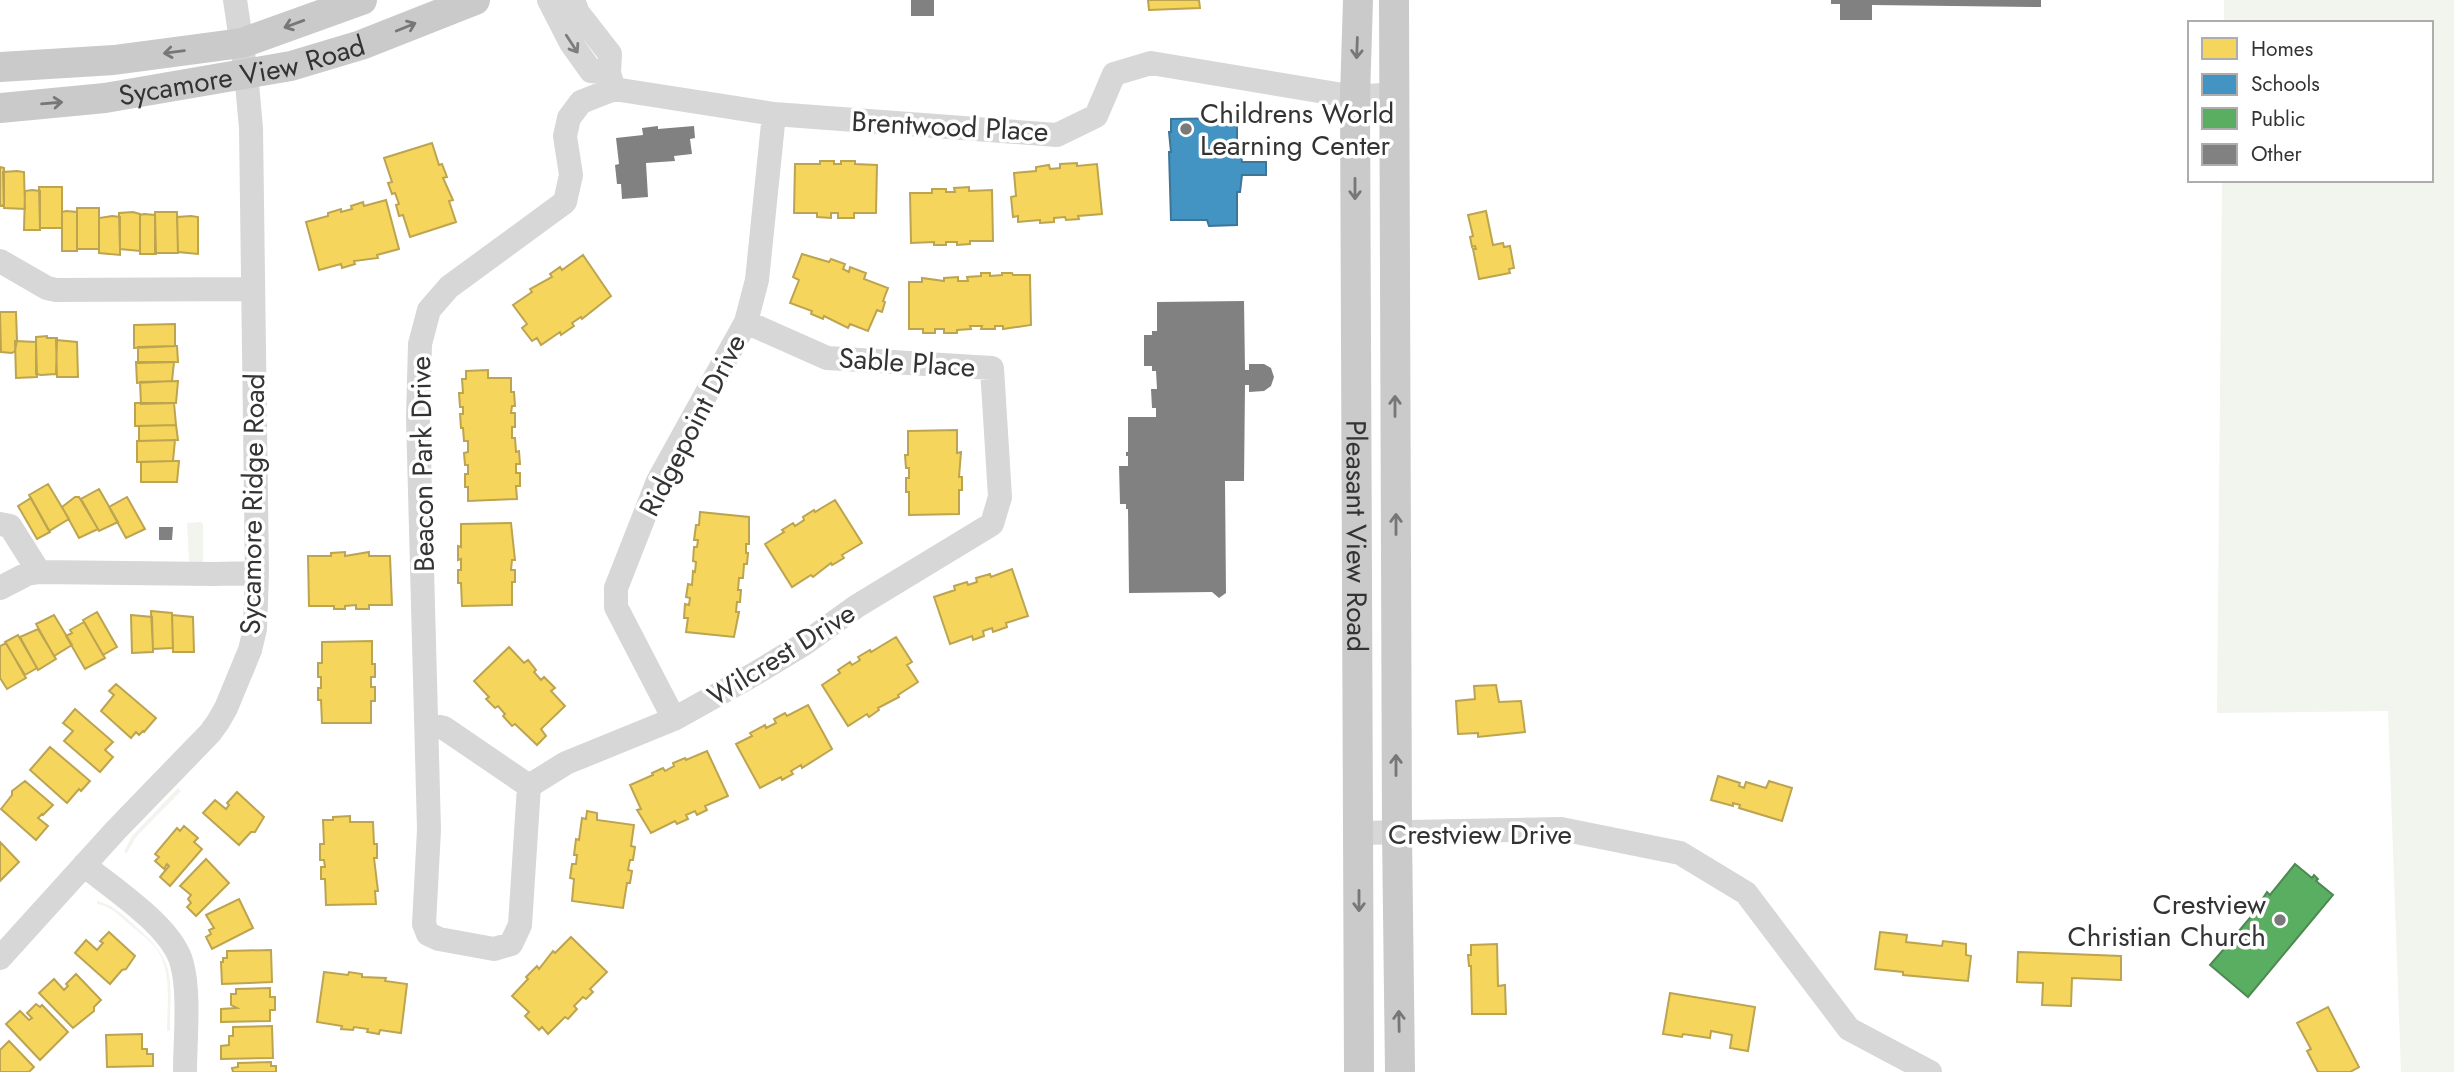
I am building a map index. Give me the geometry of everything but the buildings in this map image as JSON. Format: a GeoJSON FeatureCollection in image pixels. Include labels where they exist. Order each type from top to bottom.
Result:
{"type":"FeatureCollection","features":[{"type":"Feature","properties":{"kind":"main road","name":"Sycamore View Road"},"geometry":{"type":"LineString","coordinates":[[0,67],[114,60],[242,43],[362,0]]}},
{"type":"Feature","properties":{"kind":"main road","name":"Sycamore View Road"},"geometry":{"type":"LineString","coordinates":[[0,108],[105,99],[291,65],[361,45],[475,0]]}},
{"type":"Feature","properties":{"kind":"main road","name":"Pleasant View Road"},"geometry":{"type":"LineString","coordinates":[[1358,0],[1355,97],[1359,1072]]}},
{"type":"Feature","properties":{"kind":"main road","name":"Pleasant View Road"},"geometry":{"type":"LineString","coordinates":[[1394,0],[1400,1072]]}},
{"type":"Feature","properties":{"kind":"main road"},"geometry":{"type":"LineString","coordinates":[[1357,474],[1396,474]]}},
{"type":"Feature","properties":{"kind":"street","name":"Sycamore Ridge Road"},"geometry":{"type":"LineString","coordinates":[[0,958],[116,830],[210,733],[226,708],[250,650],[255,629],[257,573],[251,128],[235,0]]}},
{"type":"Feature","properties":{"kind":"street","name":"Brentwood Place"},"geometry":{"type":"LineString","coordinates":[[549,0],[570,43],[591,71],[611,81],[774,114],[1057,135],[1096,116],[1114,74],[1152,63],[1355,97],[1395,94]]}},
{"type":"Feature","properties":{"kind":"street"},"geometry":{"type":"LineString","coordinates":[[573,0],[578,13],[610,54],[611,81]]}},
{"type":"Feature","properties":{"kind":"street","name":"Beacon Park Drive"},"geometry":{"type":"LineString","coordinates":[[529,786],[520,925],[511,944],[494,949],[439,939],[428,934],[424,924],[429,830],[418,417],[420,344],[429,310],[449,288],[565,202],[571,175],[565,136],[569,118],[581,102],[611,81]]}},
{"type":"Feature","properties":{"kind":"street","name":"Ridgepoint Drive"},"geometry":{"type":"LineString","coordinates":[[674,719],[616,607],[616,588],[658,481],[746,322],[757,279],[774,114]]}},
{"type":"Feature","properties":{"kind":"street"},"geometry":{"type":"LineString","coordinates":[[0,261],[47,288],[56,290],[253,289]]}},
{"type":"Feature","properties":{"kind":"street","name":"Sable Place"},"geometry":{"type":"LineString","coordinates":[[746,322],[827,358],[992,368]]}},
{"type":"Feature","properties":{"kind":"street","name":"Wilcrest Drive"},"geometry":{"type":"LineString","coordinates":[[529,786],[566,763],[674,719],[804,644],[857,606],[992,524],[1000,497],[992,368]]}},
{"type":"Feature","properties":{"kind":"street"},"geometry":{"type":"LineString","coordinates":[[0,524],[10,526],[39,572]]}},
{"type":"Feature","properties":{"kind":"street"},"geometry":{"type":"LineString","coordinates":[[0,588],[27,574],[39,572],[214,575],[257,573]]}},
{"type":"Feature","properties":{"kind":"street"},"geometry":{"type":"LineString","coordinates":[[427,724],[444,728],[529,786]]}},
{"type":"Feature","properties":{"kind":"street","name":"Crestview Drive"},"geometry":{"type":"LineString","coordinates":[[1358,833],[1561,829],[1681,853],[1746,892],[1849,1029],[1930,1072]]}},
{"type":"Feature","properties":{"kind":"street"},"geometry":{"type":"LineString","coordinates":[[84,865],[154,922],[180,955],[184,975],[185,1072]]}},
{"type":"Feature","properties":{"kind":"shaded area"},"geometry":{"type":"Polygon","coordinates":[[[2224,0],[2454,0],[2454,1072],[2401,1072],[2388,711],[2217,713],[2222,182],[2433,182],[2433,21],[2224,21],[2224,0]]]}},
{"type":"Feature","properties":{"kind":"shaded area"},"geometry":{"type":"Polygon","coordinates":[[[201,522],[203,562],[189,562],[187,523],[201,522]]]}},
{"type":"Feature","properties":{"kind":"shaded area"},"geometry":{"type":"Polygon","coordinates":[[[178,788],[181,791],[136,837],[127,853],[124,852],[132,836],[178,788]]]}},
{"type":"Feature","properties":{"kind":"shaded area"},"geometry":{"type":"Polygon","coordinates":[[[97,901],[112,907],[125,917],[158,949],[170,983],[170,1031],[167,1031],[166,975],[160,955],[145,937],[114,911],[97,904],[97,901]]]}},
{"type":"Feature","properties":{"kind":"place","name":"Childrens World Learning Center"},"geometry":{"type":"Point","coordinates":[1186,129]}},
{"type":"Feature","properties":{"kind":"place","name":"Crestview Christian Church"},"geometry":{"type":"Point","coordinates":[2280,920]}}]}
